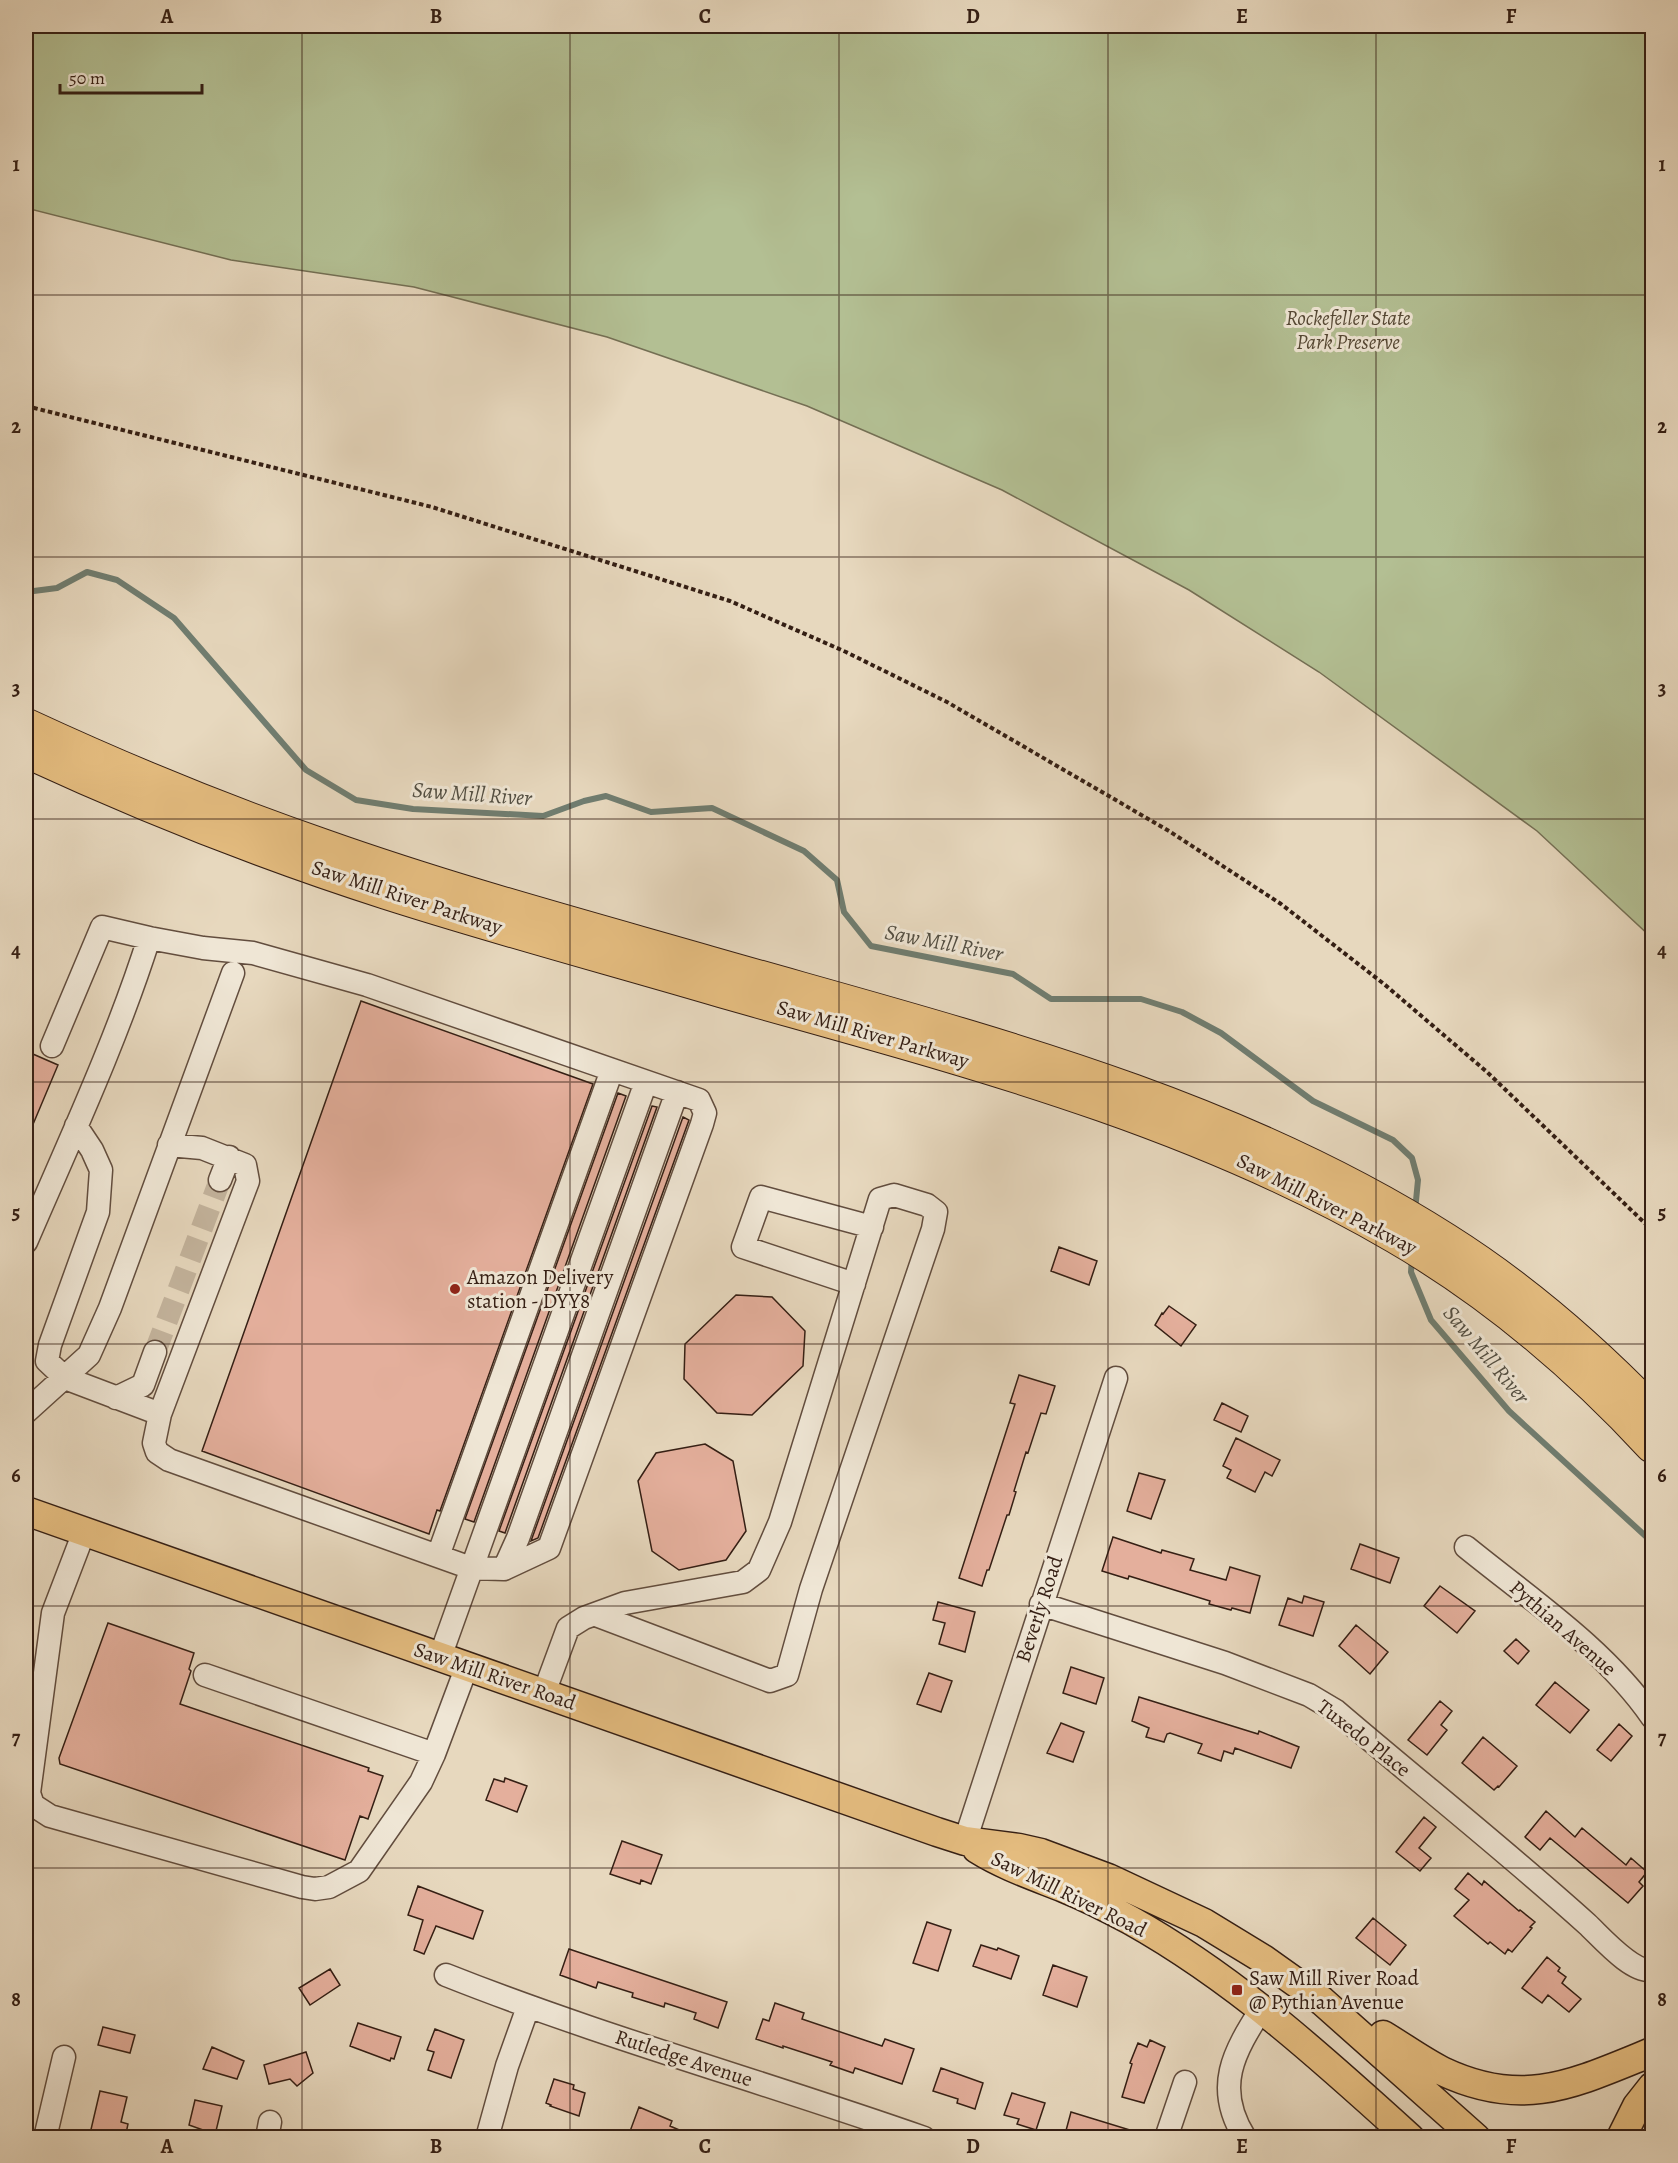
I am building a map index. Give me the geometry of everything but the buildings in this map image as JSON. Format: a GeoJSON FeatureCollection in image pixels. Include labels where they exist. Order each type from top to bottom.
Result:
{"type":"FeatureCollection","features":[{"type":"Feature","properties":{"kind":"highway","name":"Saw Mill River Parkway"},"geometry":{"type":"LineString","coordinates":[[26,725],[198,800],[394,870],[924,1024],[1112,1084],[1252,1138],[1345,1182],[1396,1223],[1446,1254],[1522,1293],[1602,1361],[1653,1411]]}},
{"type":"Feature","properties":{"kind":"highway","name":"Saw Mill River Parkway"},"geometry":{"type":"LineString","coordinates":[[26,751],[190,822],[384,892],[915,1046],[1079,1097],[1177,1133],[1251,1164],[1334,1203],[1396,1223]]}},
{"type":"Feature","properties":{"kind":"highway","name":"Saw Mill River Parkway"},"geometry":{"type":"LineString","coordinates":[[1446,1254],[1508,1313],[1562,1357],[1653,1446]]}},
{"type":"Feature","properties":{"kind":"main road","name":"Saw Mill River Road"},"geometry":{"type":"LineString","coordinates":[[26,1511],[965,1841],[1014,1868],[1076,1893],[1158,1936],[1262,2008],[1316,2052],[1409,2137]]}},
{"type":"Feature","properties":{"kind":"main road","name":"Saw Mill River Road"},"geometry":{"type":"LineString","coordinates":[[965,1841],[1041,1853],[1108,1878],[1204,1923],[1294,1980]]}},
{"type":"Feature","properties":{"kind":"main road"},"geometry":{"type":"LineString","coordinates":[[1294,1980],[1431,2065],[1461,2079],[1489,2088],[1528,2091],[1549,2089],[1586,2079],[1653,2052]]}},
{"type":"Feature","properties":{"kind":"main road"},"geometry":{"type":"LineString","coordinates":[[1294,1980],[1348,2023],[1476,2138]]}},
{"type":"Feature","properties":{"kind":"main road"},"geometry":{"type":"LineString","coordinates":[[1621,2138],[1637,2106],[1653,2087]]}},
{"type":"Feature","properties":{"kind":"street"},"geometry":{"type":"LineString","coordinates":[[52,1046],[102,927],[202,948],[253,953],[367,985],[699,1100],[705,1113],[702,1124],[549,1548],[504,1569],[471,1568],[169,1460],[157,1452],[154,1443],[160,1414],[248,1181],[245,1165],[229,1157],[201,1148],[170,1145]]}},
{"type":"Feature","properties":{"kind":"street"},"geometry":{"type":"LineString","coordinates":[[26,1242],[133,988],[149,938]]}},
{"type":"Feature","properties":{"kind":"street"},"geometry":{"type":"LineString","coordinates":[[26,1412],[89,1355],[110,1308],[232,973]]}},
{"type":"Feature","properties":{"kind":"street"},"geometry":{"type":"LineString","coordinates":[[438,1556],[455,1515],[612,1070]]}},
{"type":"Feature","properties":{"kind":"street"},"geometry":{"type":"LineString","coordinates":[[440,1657],[646,1082]]}},
{"type":"Feature","properties":{"kind":"street"},"geometry":{"type":"LineString","coordinates":[[504,1569],[518,1538],[676,1092]]}},
{"type":"Feature","properties":{"kind":"street"},"geometry":{"type":"LineString","coordinates":[[76,1126],[92,1150],[101,1170],[98,1212],[50,1345],[48,1361],[65,1378],[160,1414]]}},
{"type":"Feature","properties":{"kind":"street"},"geometry":{"type":"LineString","coordinates":[[220,1180],[229,1157]]}},
{"type":"Feature","properties":{"kind":"street"},"geometry":{"type":"LineString","coordinates":[[544,1693],[568,1628],[584,1618],[626,1603],[743,1582],[759,1570],[780,1522],[880,1199],[894,1195],[927,1205],[936,1212],[925,1251],[811,1589],[787,1675],[770,1681],[596,1615]]}},
{"type":"Feature","properties":{"kind":"street"},"geometry":{"type":"LineString","coordinates":[[854,1284],[743,1247],[761,1197],[872,1227]]}},
{"type":"Feature","properties":{"kind":"street"},"geometry":{"type":"LineString","coordinates":[[116,1398],[143,1384],[155,1352]]}},
{"type":"Feature","properties":{"kind":"street","name":"Beverly Road"},"geometry":{"type":"LineString","coordinates":[[965,1841],[1116,1378]]}},
{"type":"Feature","properties":{"kind":"street"},"geometry":{"type":"LineString","coordinates":[[84,1532],[53,1613],[29,1793],[33,1805],[50,1816],[302,1887],[315,1889],[330,1887],[359,1871],[421,1782],[434,1754],[466,1666]]}},
{"type":"Feature","properties":{"kind":"street","name":"Pythian Avenue"},"geometry":{"type":"LineString","coordinates":[[1466,1547],[1584,1643],[1624,1681],[1653,1717]]}},
{"type":"Feature","properties":{"kind":"street","name":"Tuxedo Place"},"geometry":{"type":"LineString","coordinates":[[1041,1604],[1225,1663],[1308,1695],[1336,1712],[1580,1917],[1629,1962],[1644,1971],[1653,1970]]}},
{"type":"Feature","properties":{"kind":"street"},"geometry":{"type":"LineString","coordinates":[[205,1675],[434,1754]]}},
{"type":"Feature","properties":{"kind":"street","name":"Rutledge Avenue"},"geometry":{"type":"LineString","coordinates":[[446,1975],[528,2007],[788,2091],[924,2138]]}},
{"type":"Feature","properties":{"kind":"street"},"geometry":{"type":"LineString","coordinates":[[488,2138],[507,2066],[528,2007]]}},
{"type":"Feature","properties":{"kind":"street"},"geometry":{"type":"LineString","coordinates":[[1245,2138],[1230,2106],[1228,2082],[1236,2052],[1262,2008]]}},
{"type":"Feature","properties":{"kind":"street"},"geometry":{"type":"LineString","coordinates":[[45,2138],[64,2056]]}},
{"type":"Feature","properties":{"kind":"street"},"geometry":{"type":"LineString","coordinates":[[1166,2138],[1185,2082]]}},
{"type":"Feature","properties":{"kind":"path"},"geometry":{"type":"LineString","coordinates":[[26,406],[432,507],[718,597],[846,652],[947,702],[1169,831],[1281,904],[1384,984],[1487,1072],[1653,1230]]}},
{"type":"Feature","properties":{"kind":"green space","name":"Rockefeller State Park Preserve"},"geometry":{"type":"Polygon","coordinates":[[[26,26],[1652,26],[1652,938],[1537,831],[1319,672],[1189,590],[1002,490],[807,406],[607,337],[414,287],[231,260],[26,208],[26,26]]]}},
{"type":"Feature","properties":{"kind":"waterway","name":"Saw Mill River"},"geometry":{"type":"LineString","coordinates":[[26,592],[57,588],[87,572],[117,580],[174,618],[306,770],[356,800],[413,809],[543,816],[584,801],[606,796],[651,812],[712,808],[804,851],[837,880],[844,912],[871,946],[1013,974],[1051,999],[1141,999],[1182,1012],[1221,1033],[1313,1101],[1393,1140],[1412,1158],[1418,1180],[1415,1211]]}},
{"type":"Feature","properties":{"kind":"waterway","name":"Saw Mill River"},"geometry":{"type":"LineString","coordinates":[[1412,1257],[1411,1272],[1431,1320],[1509,1411],[1652,1542]]}},
{"type":"Feature","properties":{"kind":"tunnel"},"geometry":{"type":"LineString","coordinates":[[155,1352],[220,1180]]}},
{"type":"Feature","properties":{"kind":"place","name":"Amazon Delivery station - DYY8"},"geometry":{"type":"Point","coordinates":[455,1289]}},
{"type":"Feature","properties":{"kind":"place","name":"Saw Mill River Road @ Pythian Avenue"},"geometry":{"type":"Point","coordinates":[1237,1990]}}]}
